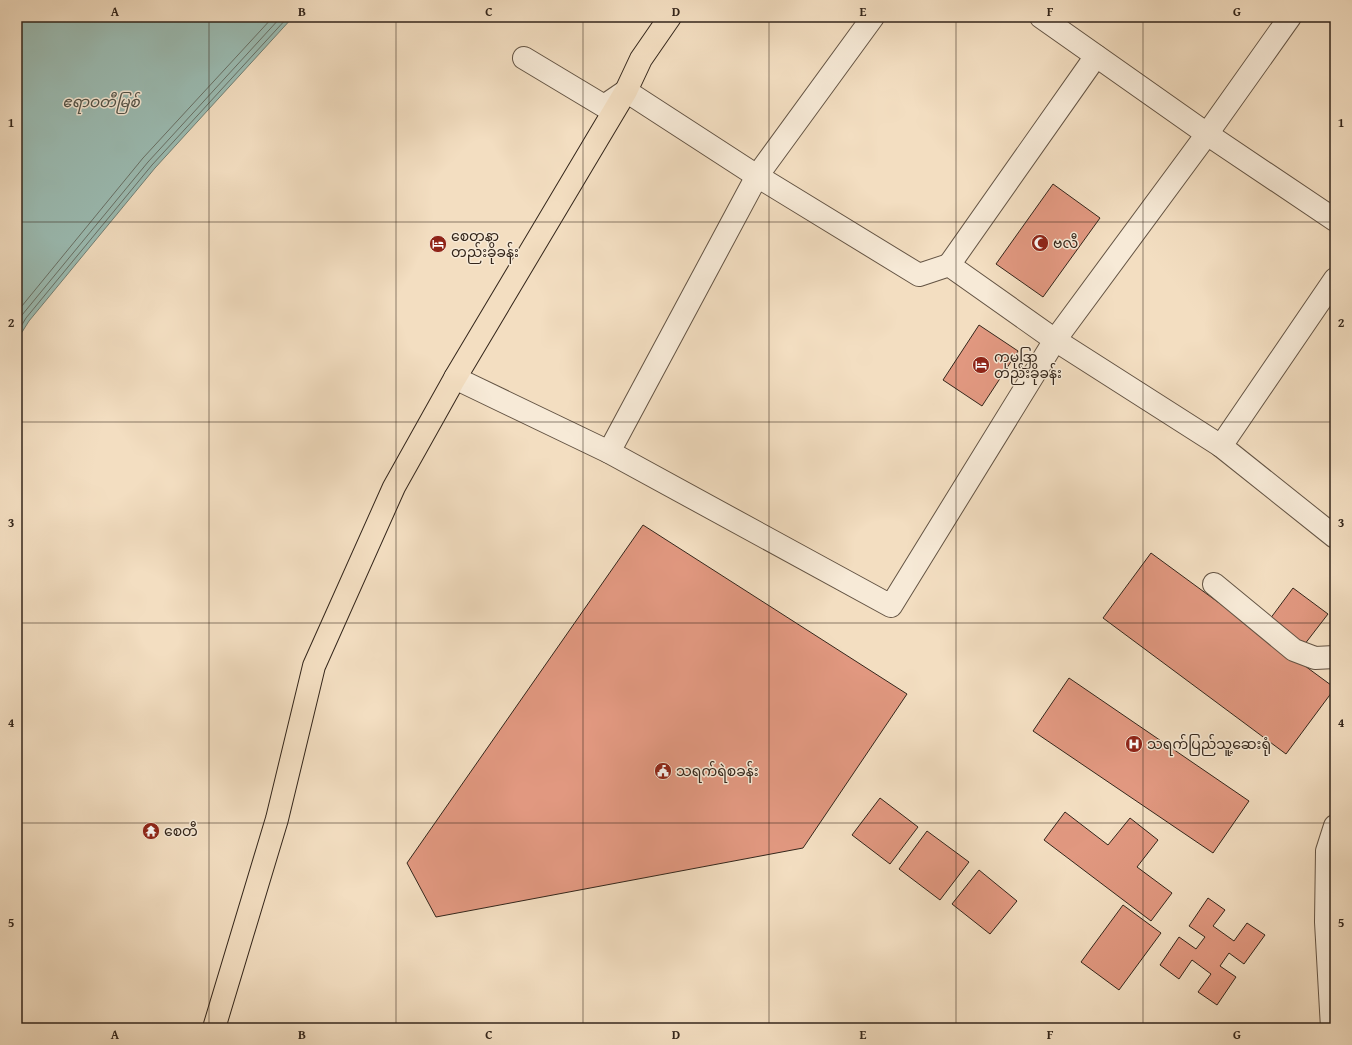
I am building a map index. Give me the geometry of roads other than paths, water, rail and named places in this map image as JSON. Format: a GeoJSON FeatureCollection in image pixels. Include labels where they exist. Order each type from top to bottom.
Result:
{"type":"FeatureCollection","features":[{"type":"Feature","properties":{"kind":"main road"},"geometry":{"type":"LineString","coordinates":[[214,1028],[277,819],[314,666],[394,487],[455,378],[626,91],[641,60],[670,17]]}},
{"type":"Feature","properties":{"kind":"street"},"geometry":{"type":"LineString","coordinates":[[609,452],[757,176],[873,17]]}},
{"type":"Feature","properties":{"kind":"street"},"geometry":{"type":"LineString","coordinates":[[1041,17],[1207,134],[1335,220]]}},
{"type":"Feature","properties":{"kind":"street"},"geometry":{"type":"LineString","coordinates":[[455,378],[609,452],[891,606],[1055,340],[1207,134],[1290,17]]}},
{"type":"Feature","properties":{"kind":"street"},"geometry":{"type":"LineString","coordinates":[[524,58],[604,106],[626,91],[757,176],[919,275],[949,265],[1096,56]]}},
{"type":"Feature","properties":{"kind":"street"},"geometry":{"type":"LineString","coordinates":[[949,265],[1055,340],[1221,446],[1335,537]]}},
{"type":"Feature","properties":{"kind":"street"},"geometry":{"type":"LineString","coordinates":[[1221,446],[1335,279]]}},
{"type":"Feature","properties":{"kind":"street"},"geometry":{"type":"LineString","coordinates":[[1214,584],[1294,650],[1315,658],[1335,657]]}},
{"type":"Feature","properties":{"kind":"street"},"geometry":{"type":"LineString","coordinates":[[1332,1028],[1326,922],[1327,851],[1335,826]]}},
{"type":"Feature","properties":{"kind":"water","name":"ဧရာဝတီမြစ်"},"geometry":{"type":"Polygon","coordinates":[[[17,17],[293,17],[155,168],[29,321],[17,340],[17,17]]]}},
{"type":"Feature","properties":{"kind":"place","name":"ဗလီ"},"geometry":{"type":"Point","coordinates":[1040,243]}},
{"type":"Feature","properties":{"kind":"place","name":"စေတနာ တည်းခိုခန်း"},"geometry":{"type":"Point","coordinates":[438,244]}},
{"type":"Feature","properties":{"kind":"place","name":"ကုမုဒြာ တည်းခိုခန်း"},"geometry":{"type":"Point","coordinates":[981,365]}},
{"type":"Feature","properties":{"kind":"place","name":"သရက်ပြည်သူ့ဆေးရုံ"},"geometry":{"type":"Point","coordinates":[1134,744]}},
{"type":"Feature","properties":{"kind":"place","name":"သရက်ရဲစခန်း"},"geometry":{"type":"Point","coordinates":[663,771]}},
{"type":"Feature","properties":{"kind":"place","name":"စေတီ"},"geometry":{"type":"Point","coordinates":[151,831]}}]}
